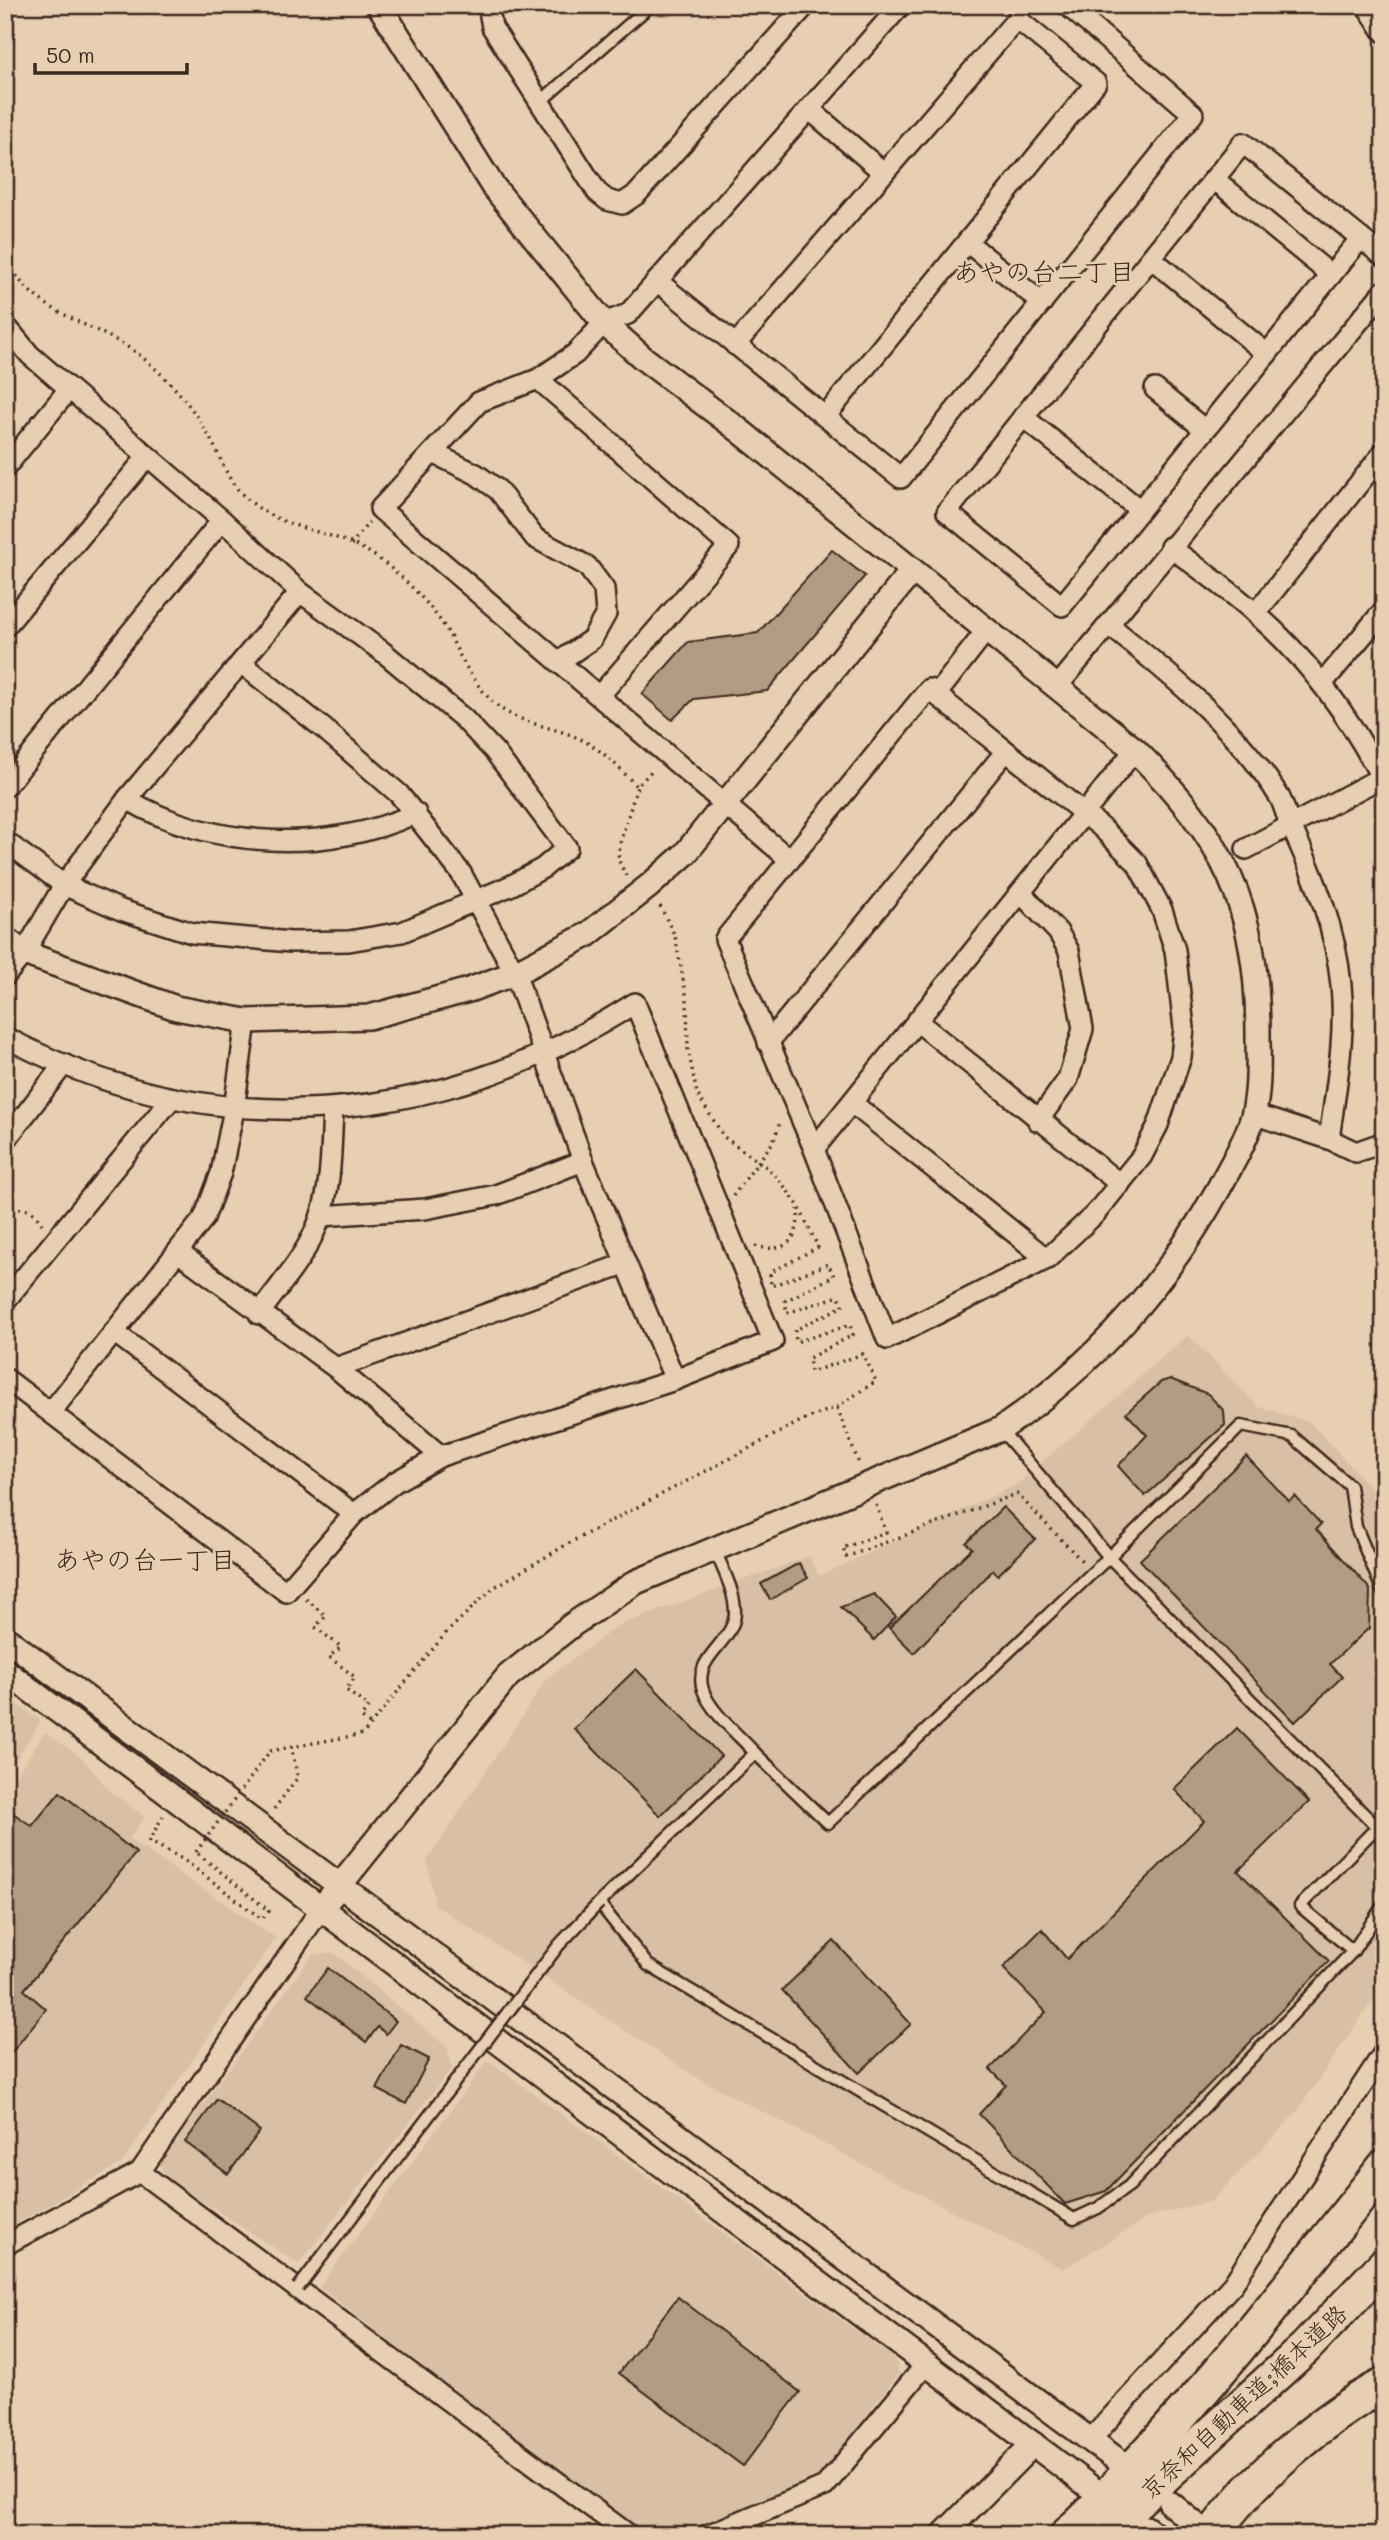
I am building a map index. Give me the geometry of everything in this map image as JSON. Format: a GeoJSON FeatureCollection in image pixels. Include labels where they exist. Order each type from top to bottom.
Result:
{"type":"FeatureCollection","features":[{"type":"Feature","properties":{"kind":"highway"},"geometry":{"type":"LineString","coordinates":[[1067,2535],[1162,2436],[1230,2359],[1384,2167]]}},
{"type":"Feature","properties":{"kind":"highway","name":"京奈和自動車道;橋本道路"},"geometry":{"type":"LineString","coordinates":[[1100,2535],[1305,2348],[1384,2265]]}},
{"type":"Feature","properties":{"kind":"highway"},"geometry":{"type":"LineString","coordinates":[[1211,2535],[1235,2501],[1359,2398],[1384,2385]]}},
{"type":"Feature","properties":{"kind":"highway"},"geometry":{"type":"LineString","coordinates":[[1211,2535],[1250,2514],[1297,2470],[1384,2407]]}},
{"type":"Feature","properties":{"kind":"street"},"geometry":{"type":"LineString","coordinates":[[5,2245],[140,2172],[339,1884],[508,1676],[572,1625],[636,1582],[1001,1429],[1032,1408],[1095,1354],[1143,1300],[1206,1211],[1234,1160],[1253,1114],[1258,1065],[1254,956],[1237,891],[1222,858],[1177,795],[1135,750],[985,632],[739,430],[643,358],[604,323],[492,185],[379,5]]}},
{"type":"Feature","properties":{"kind":"street"},"geometry":{"type":"LineString","coordinates":[[488,5],[492,27],[597,192],[607,201],[622,204],[637,194],[806,5]]}},
{"type":"Feature","properties":{"kind":"street"},"geometry":{"type":"LineString","coordinates":[[790,860],[380,509],[479,402],[538,379],[575,354],[604,323],[628,314],[901,5]]}},
{"type":"Feature","properties":{"kind":"street"},"geometry":{"type":"LineString","coordinates":[[657,281],[901,478],[1193,114],[1067,5]]}},
{"type":"Feature","properties":{"kind":"street"},"geometry":{"type":"LineString","coordinates":[[1366,5],[1384,32]]}},
{"type":"Feature","properties":{"kind":"street"},"geometry":{"type":"LineString","coordinates":[[735,345],[1017,19],[1096,83],[825,417]]}},
{"type":"Feature","properties":{"kind":"street"},"geometry":{"type":"LineString","coordinates":[[809,109],[884,173]]}},
{"type":"Feature","properties":{"kind":"street"},"geometry":{"type":"LineString","coordinates":[[1361,239],[1062,606],[947,512],[1243,143],[1384,257]]}},
{"type":"Feature","properties":{"kind":"street"},"geometry":{"type":"LineString","coordinates":[[1214,179],[1331,275]]}},
{"type":"Feature","properties":{"kind":"street"},"geometry":{"type":"LineString","coordinates":[[967,242],[1042,303]]}},
{"type":"Feature","properties":{"kind":"street"},"geometry":{"type":"LineString","coordinates":[[1151,258],[1267,354]]}},
{"type":"Feature","properties":{"kind":"street"},"geometry":{"type":"LineString","coordinates":[[1057,687],[1384,291]]}},
{"type":"Feature","properties":{"kind":"street"},"geometry":{"type":"LineString","coordinates":[[5,325],[30,355],[222,520],[300,592],[383,652],[464,719],[495,752],[567,848],[543,868],[477,902],[402,932],[349,941],[291,942],[192,933],[121,910],[64,885],[5,841]]}},
{"type":"Feature","properties":{"kind":"street"},"geometry":{"type":"LineString","coordinates":[[538,379],[729,546],[600,695]]}},
{"type":"Feature","properties":{"kind":"street"},"geometry":{"type":"LineString","coordinates":[[5,468],[69,389]]}},
{"type":"Feature","properties":{"kind":"street"},"geometry":{"type":"LineString","coordinates":[[1155,389],[1205,430]]}},
{"type":"Feature","properties":{"kind":"street"},"geometry":{"type":"LineString","coordinates":[[1023,417],[1140,510]]}},
{"type":"Feature","properties":{"kind":"street"},"geometry":{"type":"LineString","coordinates":[[1256,613],[1384,452]]}},
{"type":"Feature","properties":{"kind":"street"},"geometry":{"type":"LineString","coordinates":[[433,453],[476,474],[498,490],[535,538],[587,566],[604,589],[606,614],[592,639],[560,661]]}},
{"type":"Feature","properties":{"kind":"street"},"geometry":{"type":"LineString","coordinates":[[5,627],[147,457]]}},
{"type":"Feature","properties":{"kind":"street"},"geometry":{"type":"LineString","coordinates":[[5,787],[222,520]]}},
{"type":"Feature","properties":{"kind":"street"},"geometry":{"type":"LineString","coordinates":[[1170,547],[1256,613],[1322,684],[1383,779],[1336,799],[1246,849]]}},
{"type":"Feature","properties":{"kind":"street"},"geometry":{"type":"LineString","coordinates":[[15,946],[144,999],[246,1021],[369,1017],[457,994],[515,973],[587,935],[685,854],[912,571]]}},
{"type":"Feature","properties":{"kind":"street"},"geometry":{"type":"LineString","coordinates":[[5,976],[15,946],[127,799],[300,592]]}},
{"type":"Feature","properties":{"kind":"street"},"geometry":{"type":"LineString","coordinates":[[1322,684],[1384,610]]}},
{"type":"Feature","properties":{"kind":"street"},"geometry":{"type":"LineString","coordinates":[[1109,625],[1173,676],[1249,756],[1281,800],[1322,897],[1341,984],[1342,1034],[1329,1139]]}},
{"type":"Feature","properties":{"kind":"street"},"geometry":{"type":"LineString","coordinates":[[936,695],[985,632]]}},
{"type":"Feature","properties":{"kind":"street"},"geometry":{"type":"LineString","coordinates":[[241,663],[323,728],[399,794],[416,813],[477,902],[515,973],[583,1161],[674,1380]]}},
{"type":"Feature","properties":{"kind":"street"},"geometry":{"type":"LineString","coordinates":[[929,689],[1006,751],[1120,843],[1149,884],[1175,950],[1182,993],[1181,1058],[1158,1125],[1142,1156],[1095,1214],[1047,1259],[887,1339],[814,1149],[725,939],[929,689]]}},
{"type":"Feature","properties":{"kind":"street"},"geometry":{"type":"LineString","coordinates":[[814,1149],[1021,893],[1083,811],[1135,750]]}},
{"type":"Feature","properties":{"kind":"street"},"geometry":{"type":"LineString","coordinates":[[768,1043],[1006,751]]}},
{"type":"Feature","properties":{"kind":"street"},"geometry":{"type":"LineString","coordinates":[[127,799],[175,823],[214,833],[268,839],[342,835],[393,824],[416,813]]}},
{"type":"Feature","properties":{"kind":"street"},"geometry":{"type":"LineString","coordinates":[[1021,893],[1058,932],[1069,951],[1083,1029],[1068,1079],[1038,1121]]}},
{"type":"Feature","properties":{"kind":"street"},"geometry":{"type":"LineString","coordinates":[[5,1037],[64,1064],[140,1091],[234,1109],[333,1110],[426,1094],[543,1053],[591,1031],[635,1003],[773,1341],[674,1380],[441,1456],[395,1482],[354,1514],[286,1592],[5,1378]]}},
{"type":"Feature","properties":{"kind":"street"},"geometry":{"type":"LineString","coordinates":[[51,1412],[204,1218],[221,1173],[234,1109],[246,1021]]}},
{"type":"Feature","properties":{"kind":"street"},"geometry":{"type":"LineString","coordinates":[[918,1022],[1038,1121],[1120,1184]]}},
{"type":"Feature","properties":{"kind":"street"},"geometry":{"type":"LineString","coordinates":[[5,1141],[64,1064]]}},
{"type":"Feature","properties":{"kind":"street"},"geometry":{"type":"LineString","coordinates":[[5,1301],[60,1238],[173,1098]]}},
{"type":"Feature","properties":{"kind":"street"},"geometry":{"type":"LineString","coordinates":[[852,1103],[1047,1259]]}},
{"type":"Feature","properties":{"kind":"street"},"geometry":{"type":"LineString","coordinates":[[259,1314],[305,1251],[321,1216],[330,1162],[333,1110]]}},
{"type":"Feature","properties":{"kind":"street"},"geometry":{"type":"LineString","coordinates":[[1253,1114],[1329,1139],[1356,1152],[1384,1142]]}},
{"type":"Feature","properties":{"kind":"street"},"geometry":{"type":"LineString","coordinates":[[321,1216],[425,1209],[496,1195],[583,1161]]}},
{"type":"Feature","properties":{"kind":"street"},"geometry":{"type":"LineString","coordinates":[[178,1252],[336,1368],[441,1456]]}},
{"type":"Feature","properties":{"kind":"street"},"geometry":{"type":"LineString","coordinates":[[336,1368],[624,1264]]}},
{"type":"Feature","properties":{"kind":"street"},"geometry":{"type":"LineString","coordinates":[[114,1332],[354,1514]]}},
{"type":"Feature","properties":{"kind":"street"},"geometry":{"type":"LineString","coordinates":[[5,1638],[1116,2459]]}},
{"type":"Feature","properties":{"kind":"street"},"geometry":{"type":"LineString","coordinates":[[5,1671],[173,1800],[1094,2490]]}},
{"type":"Feature","properties":{"kind":"street"},"geometry":{"type":"LineString","coordinates":[[1091,2439],[1233,2284],[1384,2052]]}},
{"type":"Feature","properties":{"kind":"street"},"geometry":{"type":"LineString","coordinates":[[140,2172],[629,2535]]}},
{"type":"Feature","properties":{"kind":"street"},"geometry":{"type":"LineString","coordinates":[[707,2535],[825,2486],[926,2364]]}},
{"type":"Feature","properties":{"kind":"street"},"geometry":{"type":"LineString","coordinates":[[943,2535],[1033,2444]]}},
{"type":"Feature","properties":{"kind":"street"},"geometry":{"type":"LineString","coordinates":[[1171,2504],[1211,2535]]}},
{"type":"Feature","properties":{"kind":"lane"},"geometry":{"type":"LineString","coordinates":[[540,102],[651,5]]}},
{"type":"Feature","properties":{"kind":"lane"},"geometry":{"type":"LineString","coordinates":[[715,1550],[732,1594],[735,1615],[729,1634],[702,1668],[703,1689],[713,1707],[755,1753],[828,1823],[1109,1557],[1241,1426],[1293,1436],[1349,1486],[1356,1527],[1384,1594]]}},
{"type":"Feature","properties":{"kind":"lane"},"geometry":{"type":"LineString","coordinates":[[1001,1429],[1109,1557],[1377,1827],[1300,1906],[1353,1951]]}},
{"type":"Feature","properties":{"kind":"lane"},"geometry":{"type":"LineString","coordinates":[[298,2288],[559,1945],[755,1753]]}},
{"type":"Feature","properties":{"kind":"lane"},"geometry":{"type":"LineString","coordinates":[[599,1903],[648,1965],[1074,2219],[1098,2208],[1129,2186],[1353,1951],[1384,1903]]}},
{"type":"Feature","properties":{"kind":"path"},"geometry":{"type":"LineString","coordinates":[[5,196],[5,211]]}},
{"type":"Feature","properties":{"kind":"path"},"geometry":{"type":"LineString","coordinates":[[5,250],[18,279],[37,298],[75,321],[114,338],[176,388],[212,442],[233,485],[243,496],[287,523],[365,550],[424,600],[449,636],[457,654],[493,702],[595,748],[613,761],[637,787]]}},
{"type":"Feature","properties":{"kind":"path"},"geometry":{"type":"LineString","coordinates":[[351,545],[380,509]]}},
{"type":"Feature","properties":{"kind":"path"},"geometry":{"type":"LineString","coordinates":[[638,895],[618,859],[637,787],[666,754]]}},
{"type":"Feature","properties":{"kind":"path"},"geometry":{"type":"LineString","coordinates":[[728,1206],[743,1179],[773,1142],[781,1116]]}},
{"type":"Feature","properties":{"kind":"path"},"geometry":{"type":"LineString","coordinates":[[753,1245],[777,1249],[794,1238],[799,1226],[798,1205]]}},
{"type":"Feature","properties":{"kind":"path"},"geometry":{"type":"LineString","coordinates":[[5,1208],[23,1207],[31,1210],[44,1228],[60,1238]]}},
{"type":"Feature","properties":{"kind":"path"},"geometry":{"type":"LineString","coordinates":[[837,1407],[862,1469]]}},
{"type":"Feature","properties":{"kind":"path"},"geometry":{"type":"LineString","coordinates":[[871,1494],[886,1532],[843,1548],[846,1557],[1017,1494],[1093,1572]]}},
{"type":"Feature","properties":{"kind":"path"},"geometry":{"type":"LineString","coordinates":[[292,1586],[326,1616],[315,1627],[341,1647],[329,1657],[355,1677],[346,1690],[369,1707],[361,1717],[371,1725]]}},
{"type":"Feature","properties":{"kind":"path"},"geometry":{"type":"LineString","coordinates":[[259,1828],[298,1777],[291,1747]]}},
{"type":"Feature","properties":{"kind":"path"},"geometry":{"type":"LineString","coordinates":[[173,1800],[149,1841],[184,1860],[262,1919],[269,1911],[196,1852],[270,1751]]}},
{"type":"Feature","properties":{"kind":"shaded area"},"geometry":{"type":"Polygon","coordinates":[[[1188,1335],[1259,1407],[1310,1422],[1374,1491],[1374,1532],[1384,1546],[1384,1984],[1296,2113],[1212,2201],[1151,2216],[1063,2269],[696,2077],[435,1905],[427,1861],[547,1678],[619,1625],[809,1556],[819,1576],[1016,1485],[1188,1335]]]}},
{"type":"Feature","properties":{"kind":"shaded area"},"geometry":{"type":"Polygon","coordinates":[[[5,1695],[41,1721],[5,1777],[5,1695]]]}},
{"type":"Feature","properties":{"kind":"shaded area"},"geometry":{"type":"Polygon","coordinates":[[[45,1732],[82,1758],[110,1791],[145,1817],[129,1839],[276,1938],[122,2163],[5,2230],[5,1792],[45,1732]]]}},
{"type":"Feature","properties":{"kind":"shaded area"},"geometry":{"type":"Polygon","coordinates":[[[333,1952],[448,2048],[452,2068],[299,2264],[164,2176],[160,2163],[312,1955],[333,1952]]]}},
{"type":"Feature","properties":{"kind":"shaded area"},"geometry":{"type":"Polygon","coordinates":[[[488,2060],[895,2359],[899,2373],[816,2481],[682,2535],[643,2535],[319,2287],[488,2060]]]}},
{"type":"Feature","properties":{"kind":"building"},"geometry":{"type":"Polygon","coordinates":[[[832,550],[865,576],[767,691],[694,699],[672,720],[642,694],[688,642],[758,633],[832,550]]]}},
{"type":"Feature","properties":{"kind":"building"},"geometry":{"type":"Polygon","coordinates":[[[1170,1379],[1208,1394],[1224,1411],[1225,1425],[1145,1496],[1118,1466],[1147,1435],[1126,1413],[1161,1382],[1170,1379]]]}},
{"type":"Feature","properties":{"kind":"building"},"geometry":{"type":"Polygon","coordinates":[[[1246,1456],[1289,1501],[1295,1496],[1321,1524],[1316,1529],[1370,1589],[1369,1628],[1330,1664],[1342,1677],[1295,1722],[1140,1560],[1246,1456]]]}},
{"type":"Feature","properties":{"kind":"building"},"geometry":{"type":"Polygon","coordinates":[[[1003,1507],[1035,1539],[998,1575],[993,1570],[914,1653],[889,1628],[972,1548],[966,1543],[1003,1507]]]}},
{"type":"Feature","properties":{"kind":"building"},"geometry":{"type":"Polygon","coordinates":[[[799,1563],[808,1578],[770,1600],[761,1584],[799,1563]]]}},
{"type":"Feature","properties":{"kind":"building"},"geometry":{"type":"Polygon","coordinates":[[[874,1594],[896,1617],[874,1640],[841,1607],[874,1594]]]}},
{"type":"Feature","properties":{"kind":"building"},"geometry":{"type":"Polygon","coordinates":[[[636,1669],[721,1756],[660,1816],[574,1729],[636,1669]]]}},
{"type":"Feature","properties":{"kind":"building"},"geometry":{"type":"Polygon","coordinates":[[[1237,1728],[1309,1802],[1238,1871],[1329,1961],[1106,2191],[1065,2204],[979,2114],[1006,2085],[990,2069],[1046,2012],[1003,1968],[1042,1929],[1067,1959],[1204,1821],[1174,1789],[1237,1728]]]}},
{"type":"Feature","properties":{"kind":"building"},"geometry":{"type":"Polygon","coordinates":[[[60,1792],[136,1853],[24,1990],[46,2009],[5,2061],[5,1823],[13,1813],[32,1826],[60,1792]]]}},
{"type":"Feature","properties":{"kind":"building"},"geometry":{"type":"Polygon","coordinates":[[[834,1941],[911,2024],[859,2073],[782,1990],[834,1941]]]}},
{"type":"Feature","properties":{"kind":"building"},"geometry":{"type":"Polygon","coordinates":[[[328,1968],[396,2021],[386,2034],[378,2027],[366,2042],[307,1996],[328,1968]]]}},
{"type":"Feature","properties":{"kind":"building"},"geometry":{"type":"Polygon","coordinates":[[[401,2045],[429,2059],[406,2104],[377,2089],[401,2045]]]}},
{"type":"Feature","properties":{"kind":"building"},"geometry":{"type":"Polygon","coordinates":[[[217,2099],[260,2131],[228,2174],[185,2142],[217,2099]]]}},
{"type":"Feature","properties":{"kind":"building"},"geometry":{"type":"Polygon","coordinates":[[[678,2297],[800,2392],[743,2466],[619,2373],[678,2297]]]}},
{"type":"Feature","properties":{"kind":"district","name":"あやの台二丁目"},"geometry":{"type":"Point","coordinates":[1044,271]}},
{"type":"Feature","properties":{"kind":"district","name":"あやの台一丁目"},"geometry":{"type":"Point","coordinates":[145,1559]}}]}
